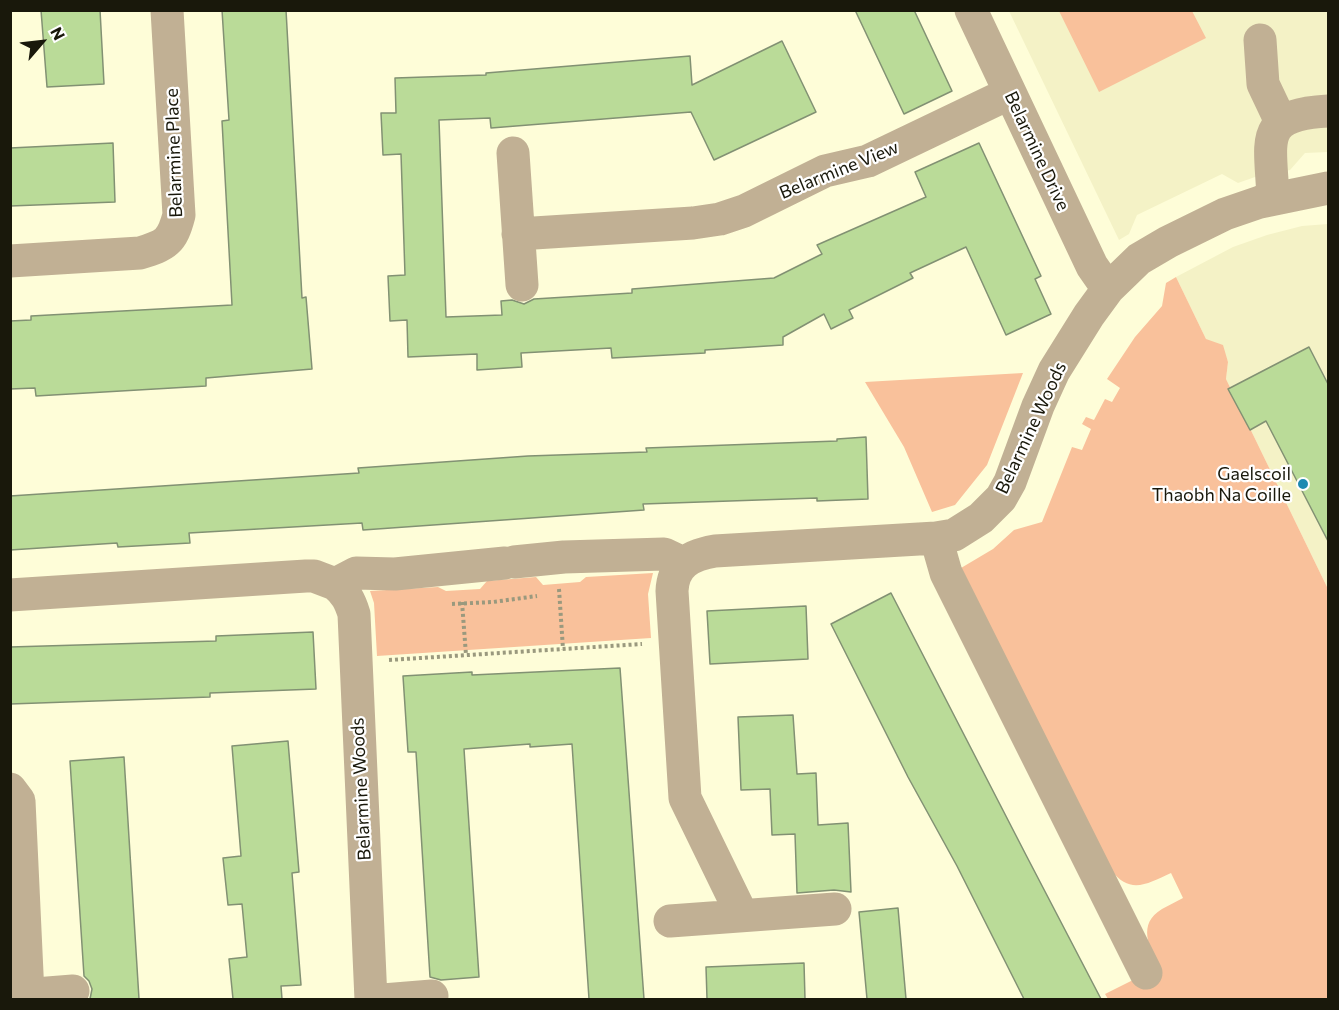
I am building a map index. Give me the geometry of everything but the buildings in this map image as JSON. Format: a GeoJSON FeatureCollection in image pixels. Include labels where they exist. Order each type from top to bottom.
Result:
{"type":"FeatureCollection","features":[{"type":"Feature","properties":{"kind":"street","name":"Belarmine Place"},"geometry":{"type":"LineString","coordinates":[[10,261],[140,253],[160,247],[174,234],[179,215],[167,10]]}},
{"type":"Feature","properties":{"kind":"street","name":"Belarmine Drive"},"geometry":{"type":"LineString","coordinates":[[971,10],[1092,266],[1108,290]]}},
{"type":"Feature","properties":{"kind":"street"},"geometry":{"type":"LineString","coordinates":[[1260,40],[1263,84],[1281,122]]}},
{"type":"Feature","properties":{"kind":"street","name":"Belarmine View"},"geometry":{"type":"LineString","coordinates":[[518,234],[693,223],[720,219],[744,211],[825,171],[868,160],[1010,93]]}},
{"type":"Feature","properties":{"kind":"street"},"geometry":{"type":"LineString","coordinates":[[1273,198],[1271,137],[1277,124],[1290,116],[1304,112],[1329,111]]}},
{"type":"Feature","properties":{"kind":"street"},"geometry":{"type":"LineString","coordinates":[[513,153],[522,285]]}},
{"type":"Feature","properties":{"kind":"street","name":"Belarmine Woods"},"geometry":{"type":"LineString","coordinates":[[683,563],[699,554],[715,551],[954,535],[981,518],[1001,498],[1010,482],[1038,406],[1054,371],[1089,315],[1108,290],[1139,259],[1225,214],[1273,198],[1329,188]]}},
{"type":"Feature","properties":{"kind":"street"},"geometry":{"type":"LineString","coordinates":[[936,538],[946,573],[1146,973]]}},
{"type":"Feature","properties":{"kind":"street"},"geometry":{"type":"LineString","coordinates":[[10,595],[306,576],[314,576],[335,584],[356,573],[395,574],[557,558],[664,554],[683,563],[673,578],[674,641],[686,798],[742,915]]}},
{"type":"Feature","properties":{"kind":"street","name":"Belarmine Woods"},"geometry":{"type":"LineString","coordinates":[[335,584],[349,600],[354,614],[371,999]]}},
{"type":"Feature","properties":{"kind":"street"},"geometry":{"type":"LineString","coordinates":[[10,789],[19,801],[20,995],[73,991]]}},
{"type":"Feature","properties":{"kind":"street"},"geometry":{"type":"LineString","coordinates":[[670,921],[834,909]]}},
{"type":"Feature","properties":{"kind":"street"},"geometry":{"type":"LineString","coordinates":[[383,999],[432,996]]}},
{"type":"Feature","properties":{"kind":"path"},"geometry":{"type":"LineString","coordinates":[[557,558],[563,649]]}},
{"type":"Feature","properties":{"kind":"path"},"geometry":{"type":"LineString","coordinates":[[460,568],[466,655]]}},
{"type":"Feature","properties":{"kind":"path"},"geometry":{"type":"LineString","coordinates":[[355,662],[674,641]]}},
{"type":"Feature","properties":{"kind":"shaded area"},"geometry":{"type":"Polygon","coordinates":[[[1009,11],[1328,11],[1328,152],[1305,153],[1290,170],[1238,183],[1222,174],[1137,215],[1129,234],[1119,240],[1009,11]]]}},
{"type":"Feature","properties":{"kind":"shaded area"},"geometry":{"type":"Polygon","coordinates":[[[1059,11],[1192,11],[1206,38],[1099,92],[1059,11]]]}},
{"type":"Feature","properties":{"kind":"shaded area","name":"Gaelscoil Thaobh Na Coille"},"geometry":{"type":"Polygon","coordinates":[[[1328,224],[1328,589],[1226,379],[1228,361],[1206,339],[1176,277],[1233,247],[1267,235],[1302,226],[1328,224]]]}},
{"type":"Feature","properties":{"kind":"shaded area"},"geometry":{"type":"Polygon","coordinates":[[[1176,277],[1206,339],[1223,345],[1228,362],[1226,379],[1328,589],[1328,999],[1108,999],[1105,994],[1159,967],[1149,944],[1147,929],[1154,915],[1183,898],[1171,873],[1154,881],[1132,885],[1118,878],[1111,870],[961,568],[993,549],[1014,530],[1042,522],[1072,447],[1082,450],[1091,429],[1082,424],[1086,417],[1094,420],[1105,399],[1112,402],[1120,388],[1107,379],[1135,337],[1162,306],[1166,283],[1176,277]]]}},
{"type":"Feature","properties":{"kind":"shaded area"},"geometry":{"type":"Polygon","coordinates":[[[1023,373],[987,465],[955,505],[932,512],[904,447],[865,382],[1023,373]]]}},
{"type":"Feature","properties":{"kind":"shaded area"},"geometry":{"type":"Polygon","coordinates":[[[653,573],[648,594],[651,638],[377,656],[374,603],[370,591],[438,587],[446,591],[480,589],[487,581],[536,577],[543,585],[580,582],[586,577],[653,573]]]}},
{"type":"Feature","properties":{"kind":"place","name":"Gaelscoil Thaobh Na Coille"},"geometry":{"type":"Point","coordinates":[1303,484]}}]}
